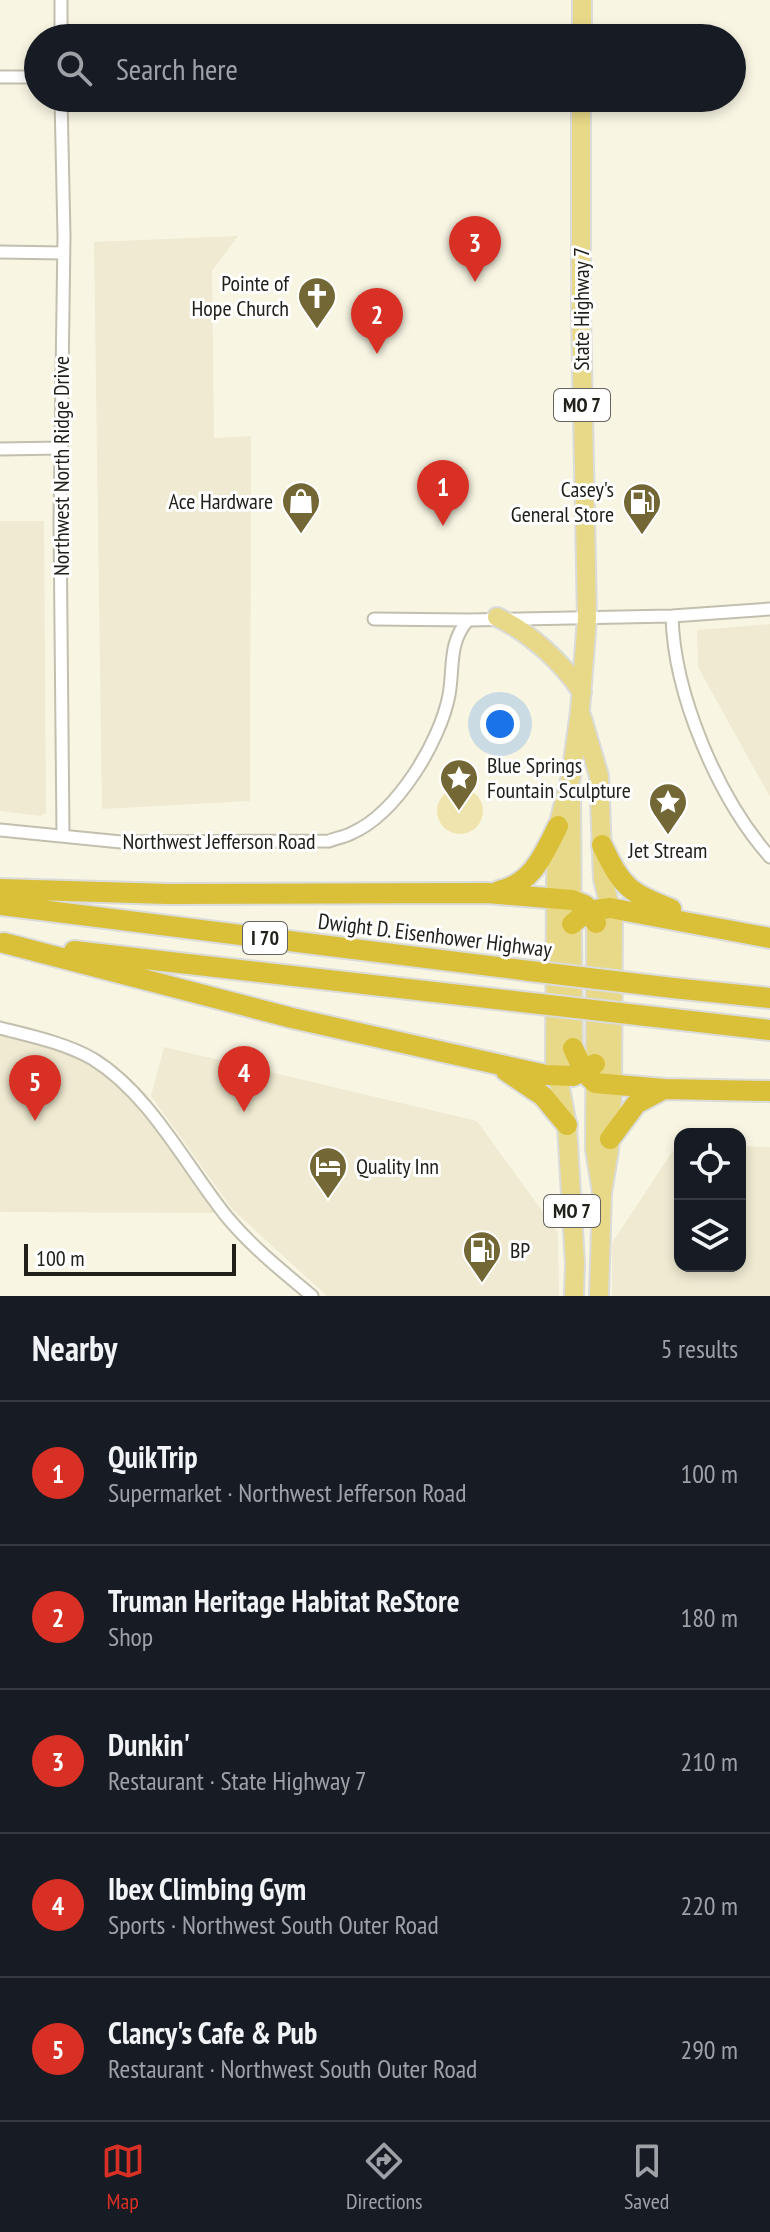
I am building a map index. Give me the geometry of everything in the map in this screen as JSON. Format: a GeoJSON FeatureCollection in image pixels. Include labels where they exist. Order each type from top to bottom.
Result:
{"type":"FeatureCollection","features":[{"type":"Feature","properties":{"kind":"highway"},"geometry":{"type":"LineString","coordinates":[[487,893],[511,888],[525,879],[540,862],[558,826]]}},
{"type":"Feature","properties":{"kind":"highway"},"geometry":{"type":"LineString","coordinates":[[602,845],[617,876],[633,893],[672,910],[676,920]]}},
{"type":"Feature","properties":{"kind":"highway"},"geometry":{"type":"LineString","coordinates":[[0,889],[168,894],[487,893],[585,910],[676,920],[770,938]]}},
{"type":"Feature","properties":{"kind":"highway","name":"Dwight D. Eisenhower Highway"},"geometry":{"type":"LineString","coordinates":[[0,905],[770,998]]}},
{"type":"Feature","properties":{"kind":"highway"},"geometry":{"type":"LineString","coordinates":[[2,943],[292,1018],[492,1063],[664,1089],[770,1091]]}},
{"type":"Feature","properties":{"kind":"highway","name":"I 70"},"geometry":{"type":"LineString","coordinates":[[2,943],[770,1030]]}},
{"type":"Feature","properties":{"kind":"highway"},"geometry":{"type":"LineString","coordinates":[[573,1048],[586,1076]]}},
{"type":"Feature","properties":{"kind":"highway"},"geometry":{"type":"LineString","coordinates":[[492,1063],[543,1096],[567,1125]]}},
{"type":"Feature","properties":{"kind":"highway"},"geometry":{"type":"LineString","coordinates":[[610,1139],[636,1104],[664,1089]]}},
{"type":"Feature","properties":{"kind":"main road"},"geometry":{"type":"LineString","coordinates":[[582,0],[582,24]]}},
{"type":"Feature","properties":{"kind":"main road","name":"State Highway 7"},"geometry":{"type":"LineString","coordinates":[[580,711],[587,618],[581,112]]}},
{"type":"Feature","properties":{"kind":"main road"},"geometry":{"type":"LineString","coordinates":[[497,617],[526,634],[566,671],[582,692]]}},
{"type":"Feature","properties":{"kind":"main road","name":"MO 7"},"geometry":{"type":"LineString","coordinates":[[573,1048],[585,910],[558,826],[571,777],[580,711]]}},
{"type":"Feature","properties":{"kind":"main road","name":"MO 7"},"geometry":{"type":"LineString","coordinates":[[580,711],[599,776],[603,879],[585,910],[555,1061],[586,1076],[610,1139],[602,1193],[599,1296]]}},
{"type":"Feature","properties":{"kind":"main road","name":"MO 7"},"geometry":{"type":"LineString","coordinates":[[571,777],[585,910],[586,1076],[602,1193]]}},
{"type":"Feature","properties":{"kind":"main road","name":"MO 7"},"geometry":{"type":"LineString","coordinates":[[574,1296],[567,1125],[586,1076],[613,919],[585,910]]}},
{"type":"Feature","properties":{"kind":"street"},"geometry":{"type":"LineString","coordinates":[[61,0],[61,24]]}},
{"type":"Feature","properties":{"kind":"street"},"geometry":{"type":"LineString","coordinates":[[0,77],[24,77]]}},
{"type":"Feature","properties":{"kind":"street","name":"Northwest North Ridge Drive"},"geometry":{"type":"LineString","coordinates":[[61,112],[63,835]]}},
{"type":"Feature","properties":{"kind":"street"},"geometry":{"type":"LineString","coordinates":[[0,252],[63,253]]}},
{"type":"Feature","properties":{"kind":"street"},"geometry":{"type":"LineString","coordinates":[[0,449],[62,448]]}},
{"type":"Feature","properties":{"kind":"street"},"geometry":{"type":"LineString","coordinates":[[374,619],[672,616],[770,609]]}},
{"type":"Feature","properties":{"kind":"street"},"geometry":{"type":"LineString","coordinates":[[672,616],[679,678],[694,722],[736,812],[770,857]]}},
{"type":"Feature","properties":{"kind":"street","name":"Northwest Jefferson Road"},"geometry":{"type":"LineString","coordinates":[[0,830],[121,842],[296,843],[329,841],[353,833],[374,819],[398,794],[416,772],[434,739],[449,697],[457,632],[468,620]]}},
{"type":"Feature","properties":{"kind":"street"},"geometry":{"type":"LineString","coordinates":[[0,1028],[46,1040],[92,1059],[123,1083],[161,1127],[230,1220],[261,1253],[312,1296]]}},
{"type":"Feature","properties":{"kind":"shaded area"},"geometry":{"type":"Polygon","coordinates":[[[238,236],[212,271],[214,438],[251,436],[250,801],[102,809],[94,242],[238,236]]]}},
{"type":"Feature","properties":{"kind":"shaded area"},"geometry":{"type":"Polygon","coordinates":[[[0,521],[44,521],[46,813],[40,816],[0,811],[0,521]]]}},
{"type":"Feature","properties":{"kind":"shaded area"},"geometry":{"type":"Polygon","coordinates":[[[770,624],[770,797],[698,667],[697,630],[770,624]]]}},
{"type":"Feature","properties":{"kind":"shaded area"},"geometry":{"type":"Polygon","coordinates":[[[460,788],[476,795],[483,811],[476,827],[460,834],[444,827],[437,811],[444,795],[460,788]]]}},
{"type":"Feature","properties":{"kind":"shaded area"},"geometry":{"type":"Polygon","coordinates":[[[0,1028],[92,1059],[123,1083],[225,1213],[0,1212],[0,1028]]]}},
{"type":"Feature","properties":{"kind":"shaded area"},"geometry":{"type":"Polygon","coordinates":[[[164,1047],[477,1121],[558,1233],[559,1296],[327,1296],[233,1210],[151,1096],[164,1047]]]}},
{"type":"Feature","properties":{"kind":"shaded area"},"geometry":{"type":"Polygon","coordinates":[[[746,1146],[770,1147],[770,1296],[612,1296],[612,1243],[674,1149],[674,1272],[746,1272],[746,1146]]]}},
{"type":"Feature","properties":{"kind":"place","name":"Dunkin'"},"geometry":{"type":"Point","coordinates":[475,282]}},
{"type":"Feature","properties":{"kind":"place","name":"Pointe of Hope Church"},"geometry":{"type":"Point","coordinates":[317,330]}},
{"type":"Feature","properties":{"kind":"place","name":"Truman Heritage Habitat ReStore"},"geometry":{"type":"Point","coordinates":[377,354]}},
{"type":"Feature","properties":{"kind":"place","name":"QuikTrip"},"geometry":{"type":"Point","coordinates":[443,526]}},
{"type":"Feature","properties":{"kind":"place","name":"Ace Hardware"},"geometry":{"type":"Point","coordinates":[301,535]}},
{"type":"Feature","properties":{"kind":"place","name":"Casey's General Store"},"geometry":{"type":"Point","coordinates":[642,536]}},
{"type":"Feature","properties":{"kind":"place","name":"Blue Springs Fountain Sculpture"},"geometry":{"type":"Point","coordinates":[459,812]}},
{"type":"Feature","properties":{"kind":"place","name":"Jet Stream"},"geometry":{"type":"Point","coordinates":[668,836]}},
{"type":"Feature","properties":{"kind":"place","name":"Ibex Climbing Gym"},"geometry":{"type":"Point","coordinates":[244,1112]}},
{"type":"Feature","properties":{"kind":"place","name":"Clancy's Cafe & Pub"},"geometry":{"type":"Point","coordinates":[35,1121]}},
{"type":"Feature","properties":{"kind":"place","name":"Quality Inn"},"geometry":{"type":"Point","coordinates":[328,1200]}},
{"type":"Feature","properties":{"kind":"place","name":"BP"},"geometry":{"type":"Point","coordinates":[482,1284]}}]}
